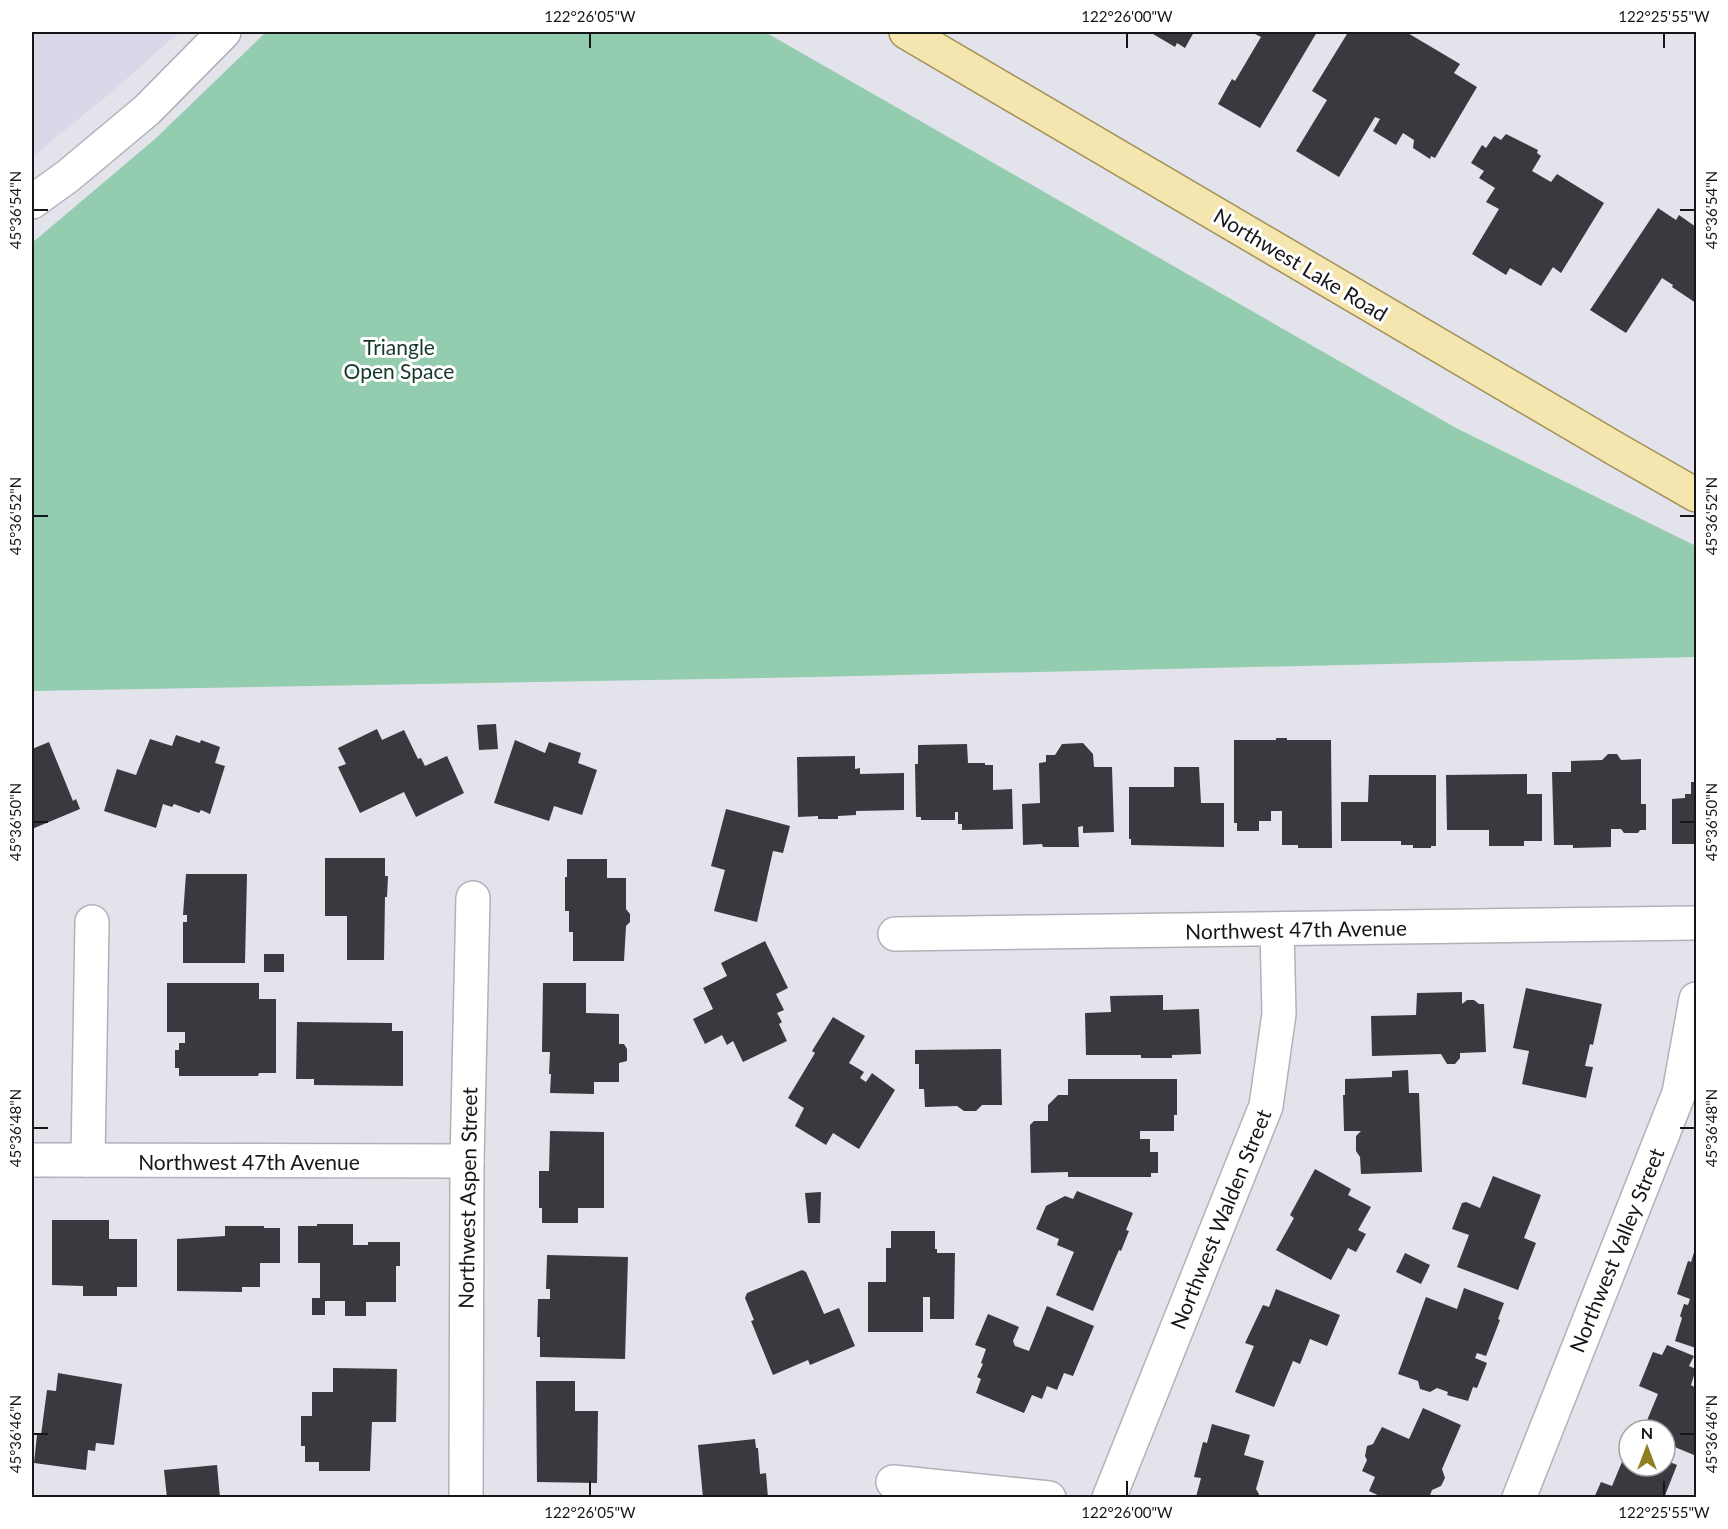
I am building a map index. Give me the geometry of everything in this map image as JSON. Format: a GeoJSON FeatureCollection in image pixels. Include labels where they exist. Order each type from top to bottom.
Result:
{"type":"FeatureCollection","features":[{"type":"Feature","properties":{"kind":"main road","name":"Northwest Lake Road"},"geometry":{"type":"LineString","coordinates":[[906,32],[1696,495]]}},
{"type":"Feature","properties":{"kind":"street"},"geometry":{"type":"LineString","coordinates":[[32,202],[68,176],[147,110],[224,32]]}},
{"type":"Feature","properties":{"kind":"street","name":"Northwest Aspen Street"},"geometry":{"type":"LineString","coordinates":[[466,1497],[467,1161],[473,898]]}},
{"type":"Feature","properties":{"kind":"street"},"geometry":{"type":"LineString","coordinates":[[88,1160],[92,922]]}},
{"type":"Feature","properties":{"kind":"street","name":"Northwest 47th Avenue"},"geometry":{"type":"LineString","coordinates":[[895,934],[1696,923]]}},
{"type":"Feature","properties":{"kind":"street","name":"Northwest Walden Street"},"geometry":{"type":"LineString","coordinates":[[1109,1497],[1266,1106],[1279,1014],[1277,930]]}},
{"type":"Feature","properties":{"kind":"street","name":"Northwest Valley Street"},"geometry":{"type":"LineString","coordinates":[[1519,1497],[1679,1093],[1696,999]]}},
{"type":"Feature","properties":{"kind":"street","name":"Northwest 47th Avenue"},"geometry":{"type":"LineString","coordinates":[[32,1160],[467,1161]]}},
{"type":"Feature","properties":{"kind":"street"},"geometry":{"type":"LineString","coordinates":[[893,1482],[1050,1497]]}},
{"type":"Feature","properties":{"kind":"shaded area"},"geometry":{"type":"Polygon","coordinates":[[[32,32],[179,32],[114,90],[32,157],[32,32]]]}},
{"type":"Feature","properties":{"kind":"green space","name":"Triangle Open Space"},"geometry":{"type":"Polygon","coordinates":[[[266,32],[765,32],[1456,428],[1696,546],[1696,657],[813,677],[32,691],[32,243],[155,139],[266,32]]]}},
{"type":"Feature","properties":{"kind":"building"},"geometry":{"type":"Polygon","coordinates":[[[1155,32],[1194,32],[1185,48],[1177,43],[1175,47],[1153,34],[1155,32]]]}},
{"type":"Feature","properties":{"kind":"building"},"geometry":{"type":"Polygon","coordinates":[[[1251,32],[1317,32],[1260,128],[1218,104],[1232,79],[1235,81],[1261,37],[1251,32]]]}},
{"type":"Feature","properties":{"kind":"building"},"geometry":{"type":"Polygon","coordinates":[[[1406,32],[1460,64],[1454,73],[1477,87],[1435,158],[1431,156],[1430,159],[1413,148],[1414,140],[1403,133],[1396,145],[1373,131],[1380,119],[1375,117],[1339,177],[1296,151],[1327,100],[1312,91],[1347,34],[1406,32]]]}},
{"type":"Feature","properties":{"kind":"building"},"geometry":{"type":"Polygon","coordinates":[[[1506,134],[1538,150],[1537,153],[1541,156],[1532,171],[1551,182],[1557,174],[1604,203],[1561,273],[1553,267],[1541,286],[1510,268],[1506,275],[1472,254],[1499,209],[1486,202],[1495,188],[1479,178],[1484,171],[1471,163],[1482,145],[1486,148],[1494,136],[1501,140],[1506,134]]]}},
{"type":"Feature","properties":{"kind":"building"},"geometry":{"type":"Polygon","coordinates":[[[1658,208],[1676,220],[1679,215],[1696,227],[1696,303],[1662,278],[1626,333],[1590,310],[1658,208]]]}},
{"type":"Feature","properties":{"kind":"building"},"geometry":{"type":"Polygon","coordinates":[[[496,724],[498,749],[479,750],[477,725],[496,724]]]}},
{"type":"Feature","properties":{"kind":"building"},"geometry":{"type":"Polygon","coordinates":[[[377,729],[382,740],[404,730],[418,759],[421,758],[425,766],[447,756],[464,793],[416,817],[404,792],[360,813],[338,767],[346,764],[338,748],[377,729]]]}},
{"type":"Feature","properties":{"kind":"building"},"geometry":{"type":"Polygon","coordinates":[[[176,735],[220,747],[215,763],[225,766],[210,814],[201,810],[199,813],[174,804],[172,807],[163,804],[156,828],[104,811],[117,769],[136,775],[150,739],[172,746],[176,735]]]}},
{"type":"Feature","properties":{"kind":"building"},"geometry":{"type":"Polygon","coordinates":[[[1276,738],[1331,740],[1332,848],[1298,848],[1298,845],[1282,845],[1282,811],[1271,811],[1271,821],[1259,821],[1259,831],[1237,831],[1237,823],[1234,823],[1234,740],[1276,740],[1276,738]]]}},
{"type":"Feature","properties":{"kind":"building"},"geometry":{"type":"Polygon","coordinates":[[[515,740],[545,753],[549,742],[581,753],[578,763],[597,770],[582,815],[554,806],[549,821],[494,803],[515,740]]]}},
{"type":"Feature","properties":{"kind":"building"},"geometry":{"type":"Polygon","coordinates":[[[49,742],[73,801],[76,799],[80,809],[32,829],[32,749],[49,742]]]}},
{"type":"Feature","properties":{"kind":"building"},"geometry":{"type":"Polygon","coordinates":[[[1083,743],[1093,754],[1094,767],[1112,767],[1114,832],[1083,833],[1083,826],[1078,827],[1079,847],[1023,845],[1022,804],[1040,803],[1039,763],[1046,762],[1046,755],[1055,755],[1062,744],[1083,743]]]}},
{"type":"Feature","properties":{"kind":"building"},"geometry":{"type":"Polygon","coordinates":[[[967,744],[968,763],[993,765],[993,790],[1012,789],[1013,829],[962,830],[962,824],[958,824],[958,812],[955,812],[955,820],[921,820],[921,817],[916,817],[915,764],[918,764],[918,745],[967,744]]]}},
{"type":"Feature","properties":{"kind":"building"},"geometry":{"type":"Polygon","coordinates":[[[1608,754],[1617,754],[1621,760],[1641,759],[1641,804],[1646,804],[1646,830],[1640,830],[1638,833],[1624,833],[1621,829],[1611,829],[1611,847],[1573,848],[1573,845],[1554,845],[1552,772],[1571,772],[1571,761],[1602,760],[1608,754]]]}},
{"type":"Feature","properties":{"kind":"building"},"geometry":{"type":"Polygon","coordinates":[[[855,756],[855,769],[860,768],[860,774],[904,773],[904,810],[856,811],[856,815],[838,816],[838,819],[818,819],[818,816],[798,817],[797,757],[855,756]]]}},
{"type":"Feature","properties":{"kind":"building"},"geometry":{"type":"Polygon","coordinates":[[[1174,767],[1199,767],[1201,803],[1224,803],[1224,847],[1131,845],[1129,787],[1174,787],[1174,767]]]}},
{"type":"Feature","properties":{"kind":"building"},"geometry":{"type":"Polygon","coordinates":[[[1527,774],[1527,794],[1542,794],[1542,841],[1524,841],[1524,846],[1489,846],[1489,830],[1447,830],[1446,775],[1527,774]]]}},
{"type":"Feature","properties":{"kind":"building"},"geometry":{"type":"Polygon","coordinates":[[[1369,775],[1436,775],[1436,846],[1413,848],[1413,845],[1401,845],[1401,841],[1341,841],[1341,802],[1368,802],[1369,775]]]}},
{"type":"Feature","properties":{"kind":"building"},"geometry":{"type":"Polygon","coordinates":[[[1691,782],[1696,782],[1696,844],[1672,844],[1672,799],[1685,798],[1685,794],[1691,794],[1691,782]]]}},
{"type":"Feature","properties":{"kind":"building"},"geometry":{"type":"Polygon","coordinates":[[[726,809],[790,826],[783,853],[773,851],[757,922],[714,911],[725,870],[711,866],[726,809]]]}},
{"type":"Feature","properties":{"kind":"building"},"geometry":{"type":"Polygon","coordinates":[[[325,858],[385,858],[385,876],[388,876],[387,897],[385,897],[384,960],[347,960],[347,916],[325,916],[325,858]]]}},
{"type":"Feature","properties":{"kind":"building"},"geometry":{"type":"Polygon","coordinates":[[[567,859],[607,859],[607,878],[626,878],[626,909],[630,914],[630,922],[626,926],[624,961],[573,961],[573,932],[569,932],[569,911],[565,911],[567,859]]]}},
{"type":"Feature","properties":{"kind":"building"},"geometry":{"type":"Polygon","coordinates":[[[186,874],[247,874],[245,963],[183,963],[183,922],[187,922],[187,915],[183,915],[186,874]]]}},
{"type":"Feature","properties":{"kind":"building"},"geometry":{"type":"Polygon","coordinates":[[[765,941],[788,988],[776,994],[784,1010],[777,1013],[782,1022],[779,1024],[787,1041],[743,1062],[733,1041],[727,1045],[722,1035],[705,1044],[693,1019],[713,1009],[703,988],[727,976],[721,963],[765,941]]]}},
{"type":"Feature","properties":{"kind":"building"},"geometry":{"type":"Polygon","coordinates":[[[264,954],[284,954],[284,972],[264,972],[264,954]]]}},
{"type":"Feature","properties":{"kind":"building"},"geometry":{"type":"Polygon","coordinates":[[[167,983],[259,983],[259,999],[276,999],[276,1073],[259,1073],[258,1076],[179,1076],[179,1068],[175,1068],[175,1050],[179,1050],[179,1043],[185,1043],[185,1032],[167,1032],[167,983]]]}},
{"type":"Feature","properties":{"kind":"building"},"geometry":{"type":"Polygon","coordinates":[[[543,983],[586,983],[586,1013],[619,1014],[619,1044],[624,1044],[627,1049],[627,1061],[619,1063],[619,1082],[594,1082],[594,1094],[550,1093],[550,1052],[542,1052],[543,983]]]}},
{"type":"Feature","properties":{"kind":"building"},"geometry":{"type":"Polygon","coordinates":[[[1526,988],[1602,1004],[1593,1045],[1590,1044],[1585,1066],[1593,1067],[1586,1098],[1522,1084],[1529,1051],[1513,1048],[1526,988]]]}},
{"type":"Feature","properties":{"kind":"building"},"geometry":{"type":"Polygon","coordinates":[[[1462,992],[1462,1004],[1467,1000],[1474,1000],[1479,1004],[1484,1004],[1486,1052],[1460,1053],[1460,1058],[1455,1064],[1447,1064],[1441,1054],[1372,1056],[1371,1016],[1416,1015],[1417,993],[1462,992]]]}},
{"type":"Feature","properties":{"kind":"building"},"geometry":{"type":"Polygon","coordinates":[[[1163,995],[1163,1010],[1199,1009],[1201,1054],[1172,1055],[1172,1058],[1141,1058],[1141,1055],[1086,1055],[1085,1013],[1111,1012],[1110,996],[1163,995]]]}},
{"type":"Feature","properties":{"kind":"building"},"geometry":{"type":"Polygon","coordinates":[[[833,1017],[865,1036],[849,1063],[864,1072],[860,1078],[866,1082],[872,1073],[895,1090],[859,1149],[833,1133],[826,1145],[795,1126],[804,1108],[788,1098],[815,1053],[812,1051],[833,1017]]]}},
{"type":"Feature","properties":{"kind":"building"},"geometry":{"type":"Polygon","coordinates":[[[297,1022],[392,1023],[392,1031],[403,1031],[403,1086],[314,1085],[314,1079],[296,1079],[297,1022]]]}},
{"type":"Feature","properties":{"kind":"building"},"geometry":{"type":"Polygon","coordinates":[[[1001,1049],[1002,1105],[982,1105],[976,1111],[964,1111],[957,1106],[925,1107],[924,1089],[919,1089],[919,1064],[915,1064],[915,1050],[1001,1049]]]}},
{"type":"Feature","properties":{"kind":"building"},"geometry":{"type":"Polygon","coordinates":[[[1408,1070],[1409,1093],[1419,1093],[1422,1172],[1361,1174],[1360,1157],[1356,1151],[1356,1136],[1361,1131],[1344,1131],[1345,1079],[1392,1077],[1392,1071],[1408,1070]]]}},
{"type":"Feature","properties":{"kind":"building"},"geometry":{"type":"Polygon","coordinates":[[[1068,1079],[1177,1079],[1177,1115],[1174,1115],[1174,1131],[1140,1131],[1140,1139],[1150,1139],[1150,1152],[1158,1152],[1158,1173],[1151,1173],[1151,1177],[1068,1177],[1068,1172],[1031,1173],[1030,1125],[1034,1121],[1048,1121],[1048,1105],[1058,1095],[1068,1095],[1068,1079]]]}},
{"type":"Feature","properties":{"kind":"building"},"geometry":{"type":"Polygon","coordinates":[[[550,1131],[604,1132],[604,1208],[578,1208],[578,1223],[542,1223],[542,1208],[539,1208],[539,1171],[549,1171],[550,1131]]]}},
{"type":"Feature","properties":{"kind":"building"},"geometry":{"type":"Polygon","coordinates":[[[1315,1169],[1351,1189],[1348,1195],[1371,1207],[1358,1230],[1366,1234],[1356,1252],[1348,1248],[1331,1280],[1276,1250],[1294,1218],[1290,1215],[1315,1169]]]}},
{"type":"Feature","properties":{"kind":"building"},"geometry":{"type":"Polygon","coordinates":[[[1493,1176],[1541,1195],[1524,1238],[1536,1243],[1518,1290],[1457,1267],[1469,1235],[1452,1229],[1462,1203],[1466,1202],[1480,1208],[1493,1176]]]}},
{"type":"Feature","properties":{"kind":"building"},"geometry":{"type":"Polygon","coordinates":[[[1077,1191],[1133,1213],[1121,1251],[1119,1250],[1093,1311],[1056,1295],[1074,1252],[1057,1245],[1059,1239],[1036,1229],[1046,1206],[1065,1196],[1073,1199],[1077,1191]]]}},
{"type":"Feature","properties":{"kind":"building"},"geometry":{"type":"Polygon","coordinates":[[[821,1192],[820,1223],[808,1223],[805,1193],[821,1192]]]}},
{"type":"Feature","properties":{"kind":"building"},"geometry":{"type":"Polygon","coordinates":[[[52,1220],[109,1220],[109,1239],[137,1239],[137,1287],[117,1287],[117,1296],[83,1296],[83,1286],[52,1285],[52,1220]]]}},
{"type":"Feature","properties":{"kind":"building"},"geometry":{"type":"Polygon","coordinates":[[[317,1224],[353,1224],[353,1245],[368,1245],[368,1242],[400,1242],[400,1266],[396,1266],[396,1302],[366,1302],[366,1316],[345,1316],[345,1301],[325,1301],[325,1315],[312,1315],[312,1298],[320,1298],[320,1263],[298,1263],[298,1226],[317,1226],[317,1224]]]}},
{"type":"Feature","properties":{"kind":"building"},"geometry":{"type":"Polygon","coordinates":[[[225,1226],[280,1228],[280,1263],[260,1263],[260,1287],[242,1287],[242,1292],[177,1291],[177,1239],[225,1236],[225,1226]]]}},
{"type":"Feature","properties":{"kind":"building"},"geometry":{"type":"Polygon","coordinates":[[[891,1231],[935,1231],[937,1253],[955,1253],[954,1319],[930,1319],[930,1297],[923,1297],[923,1332],[868,1332],[868,1282],[886,1282],[886,1248],[891,1248],[891,1231]]]}},
{"type":"Feature","properties":{"kind":"building"},"geometry":{"type":"Polygon","coordinates":[[[1696,1246],[1696,1348],[1675,1341],[1684,1304],[1688,1305],[1690,1299],[1677,1294],[1688,1261],[1691,1262],[1696,1246]]]}},
{"type":"Feature","properties":{"kind":"building"},"geometry":{"type":"Polygon","coordinates":[[[1405,1253],[1430,1265],[1421,1284],[1396,1272],[1405,1253]]]}},
{"type":"Feature","properties":{"kind":"building"},"geometry":{"type":"Polygon","coordinates":[[[547,1255],[628,1257],[625,1359],[540,1357],[540,1337],[537,1337],[538,1299],[550,1299],[550,1289],[546,1289],[547,1255]]]}},
{"type":"Feature","properties":{"kind":"building"},"geometry":{"type":"Polygon","coordinates":[[[802,1270],[806,1272],[824,1314],[839,1308],[855,1346],[810,1365],[808,1360],[773,1375],[751,1321],[754,1320],[745,1298],[747,1293],[802,1270]]]}},
{"type":"Feature","properties":{"kind":"building"},"geometry":{"type":"Polygon","coordinates":[[[1464,1288],[1504,1303],[1486,1356],[1477,1353],[1475,1358],[1487,1363],[1477,1388],[1473,1387],[1468,1401],[1447,1395],[1448,1392],[1437,1388],[1430,1392],[1420,1389],[1418,1381],[1398,1374],[1426,1297],[1457,1309],[1464,1288]]]}},
{"type":"Feature","properties":{"kind":"building"},"geometry":{"type":"Polygon","coordinates":[[[1276,1289],[1340,1315],[1327,1346],[1310,1339],[1300,1364],[1293,1361],[1274,1407],[1235,1392],[1254,1346],[1245,1343],[1263,1305],[1269,1307],[1276,1289]]]}},
{"type":"Feature","properties":{"kind":"building"},"geometry":{"type":"Polygon","coordinates":[[[1047,1306],[1094,1326],[1073,1376],[1064,1373],[1057,1390],[1047,1386],[1042,1399],[1032,1395],[1024,1413],[976,1393],[981,1379],[977,1377],[986,1349],[975,1345],[988,1314],[1019,1327],[1013,1341],[1015,1346],[1029,1351],[1047,1306]]]}},
{"type":"Feature","properties":{"kind":"building"},"geometry":{"type":"Polygon","coordinates":[[[1667,1345],[1694,1356],[1689,1366],[1696,1369],[1691,1385],[1696,1388],[1694,1455],[1677,1448],[1677,1418],[1648,1418],[1658,1394],[1639,1386],[1653,1352],[1662,1355],[1667,1345]]]}},
{"type":"Feature","properties":{"kind":"building"},"geometry":{"type":"Polygon","coordinates":[[[333,1368],[397,1369],[396,1422],[372,1422],[370,1471],[319,1471],[319,1462],[305,1462],[305,1446],[301,1446],[301,1416],[312,1416],[312,1392],[333,1392],[333,1368]]]}},
{"type":"Feature","properties":{"kind":"building"},"geometry":{"type":"Polygon","coordinates":[[[58,1373],[122,1384],[114,1445],[96,1443],[95,1451],[88,1450],[86,1470],[34,1463],[37,1435],[41,1435],[47,1390],[56,1391],[58,1373]]]}},
{"type":"Feature","properties":{"kind":"building"},"geometry":{"type":"Polygon","coordinates":[[[536,1381],[575,1381],[575,1411],[598,1411],[597,1483],[537,1482],[536,1381]]]}},
{"type":"Feature","properties":{"kind":"building"},"geometry":{"type":"Polygon","coordinates":[[[1423,1408],[1461,1425],[1442,1469],[1445,1478],[1441,1486],[1432,1490],[1429,1498],[1384,1498],[1369,1491],[1375,1477],[1362,1471],[1367,1460],[1365,1456],[1367,1446],[1373,1444],[1382,1427],[1409,1439],[1423,1408]]]}},
{"type":"Feature","properties":{"kind":"building"},"geometry":{"type":"Polygon","coordinates":[[[1212,1424],[1250,1435],[1244,1455],[1264,1461],[1256,1489],[1259,1494],[1258,1498],[1196,1497],[1201,1478],[1194,1477],[1203,1442],[1207,1443],[1212,1424]]]}},
{"type":"Feature","properties":{"kind":"building"},"geometry":{"type":"Polygon","coordinates":[[[755,1439],[760,1474],[766,1473],[768,1498],[703,1498],[698,1445],[755,1439]]]}},
{"type":"Feature","properties":{"kind":"building"},"geometry":{"type":"Polygon","coordinates":[[[217,1465],[220,1498],[167,1498],[164,1470],[217,1465]]]}},
{"type":"Feature","properties":{"kind":"building"},"geometry":{"type":"Polygon","coordinates":[[[1617,1474],[1617,1478],[1672,1478],[1664,1498],[1594,1498],[1601,1482],[1612,1486],[1617,1474]]]}}]}
